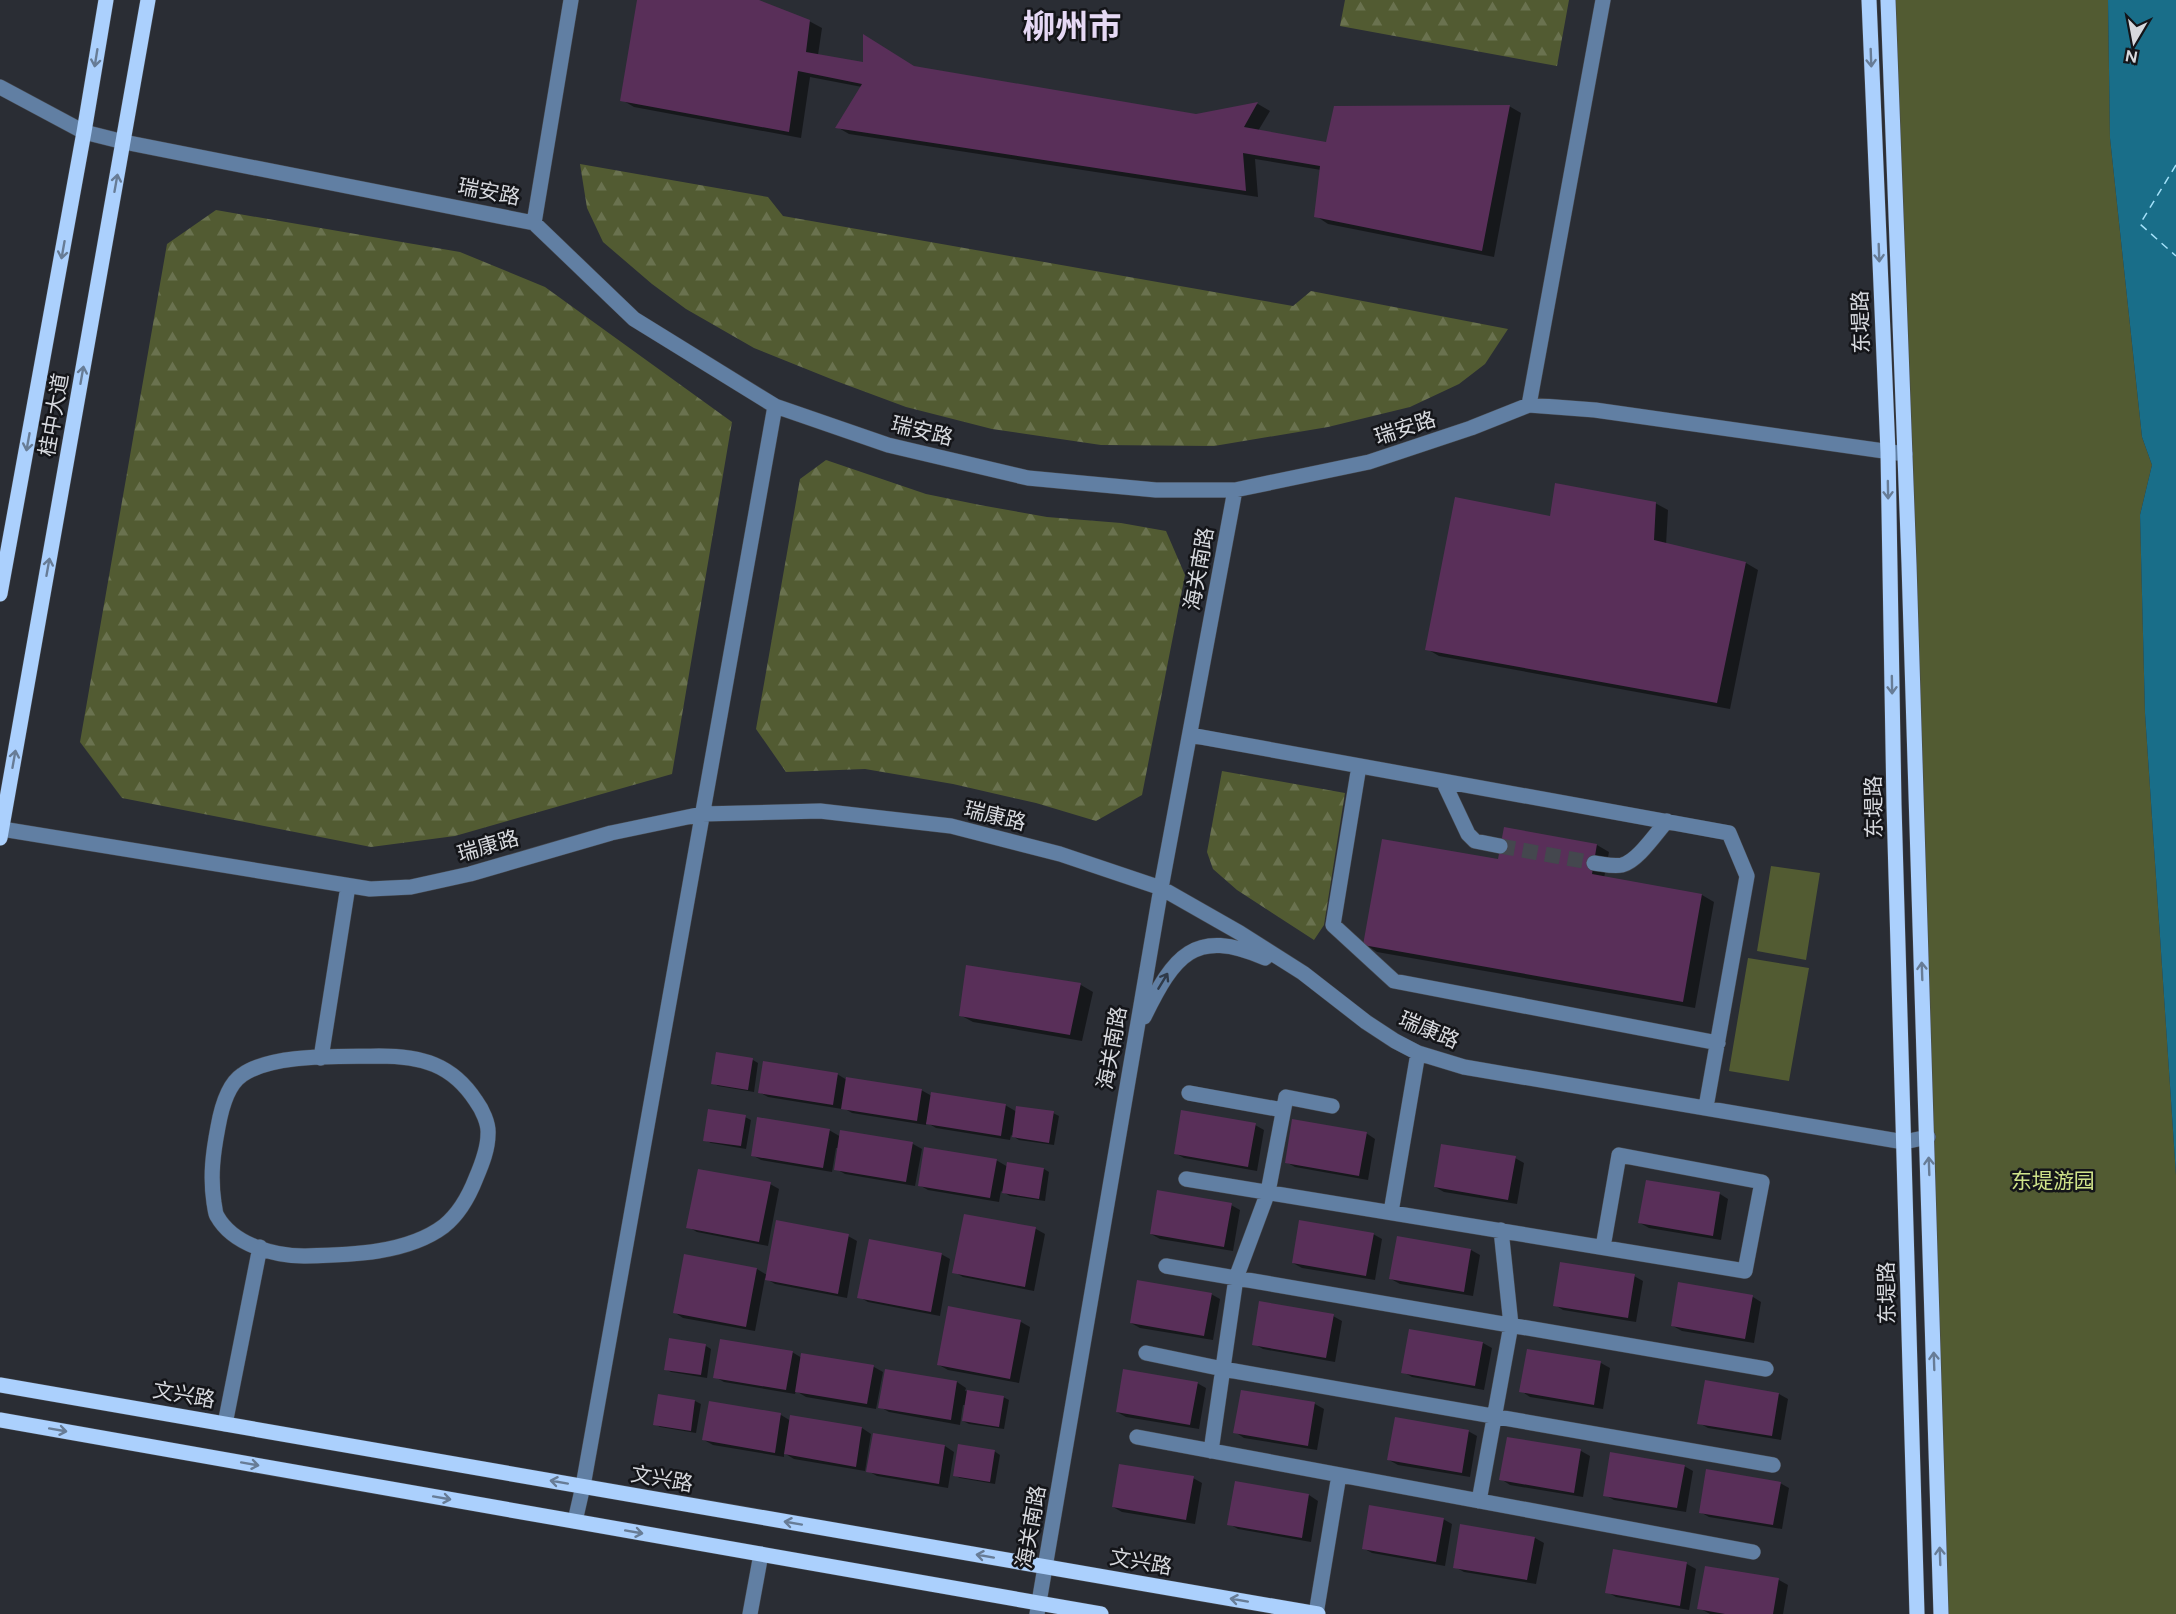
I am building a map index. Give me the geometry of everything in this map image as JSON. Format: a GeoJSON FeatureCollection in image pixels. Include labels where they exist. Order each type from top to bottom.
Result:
{"type":"FeatureCollection","features":[{"type":"Feature","properties":{"kind":"main road","name":"桂中大道"},"geometry":{"type":"LineString","coordinates":[[0,594],[106,0]]}},
{"type":"Feature","properties":{"kind":"main road","name":"桂中大道"},"geometry":{"type":"LineString","coordinates":[[1,833],[148,0]]}},
{"type":"Feature","properties":{"kind":"main road","name":"东堤路"},"geometry":{"type":"LineString","coordinates":[[1869,0],[1888,452],[1894,793],[1917,1614]]}},
{"type":"Feature","properties":{"kind":"main road"},"geometry":{"type":"LineString","coordinates":[[1888,0],[1928,1137],[1941,1614]]}},
{"type":"Feature","properties":{"kind":"main road","name":"文兴路"},"geometry":{"type":"LineString","coordinates":[[0,1385],[1317,1614]]}},
{"type":"Feature","properties":{"kind":"main road"},"geometry":{"type":"LineString","coordinates":[[0,1420],[761,1554],[1038,1608],[1101,1614]]}},
{"type":"Feature","properties":{"kind":"street"},"geometry":{"type":"LineString","coordinates":[[534,223],[571,0]]}},
{"type":"Feature","properties":{"kind":"street"},"geometry":{"type":"LineString","coordinates":[[1529,405],[1603,0]]}},
{"type":"Feature","properties":{"kind":"street","name":"瑞安路"},"geometry":{"type":"LineString","coordinates":[[0,87],[84,132],[124,142],[534,223],[634,319],[775,406],[888,445],[1028,478],[1156,490],[1235,490],[1369,462],[1471,428],[1529,405],[1594,410],[1905,454]]}},
{"type":"Feature","properties":{"kind":"street"},"geometry":{"type":"LineString","coordinates":[[575,1521],[775,406]]}},
{"type":"Feature","properties":{"kind":"street","name":"海关南路"},"geometry":{"type":"LineString","coordinates":[[1038,1608],[1161,888],[1235,490]]}},
{"type":"Feature","properties":{"kind":"street"},"geometry":{"type":"LineString","coordinates":[[1190,735],[1730,833],[1747,876],[1706,1107]]}},
{"type":"Feature","properties":{"kind":"street"},"geometry":{"type":"LineString","coordinates":[[1359,766],[1333,925],[1394,981],[1718,1043]]}},
{"type":"Feature","properties":{"kind":"street"},"geometry":{"type":"LineString","coordinates":[[1443,781],[1468,834],[1475,841],[1500,846]]}},
{"type":"Feature","properties":{"kind":"street","name":"瑞康路"},"geometry":{"type":"LineString","coordinates":[[1,833],[370,889],[411,887],[470,874],[611,832],[702,814],[820,811],[951,826],[1060,854],[1161,888],[1240,933],[1303,973],[1366,1022],[1418,1053],[1464,1067],[1904,1142],[1928,1137]]}},
{"type":"Feature","properties":{"kind":"street"},"geometry":{"type":"LineString","coordinates":[[1594,863],[1612,866],[1622,865],[1632,860],[1667,821]]}},
{"type":"Feature","properties":{"kind":"street"},"geometry":{"type":"LineString","coordinates":[[321,1058],[348,886]]}},
{"type":"Feature","properties":{"kind":"street"},"geometry":{"type":"LineString","coordinates":[[1136,1033],[1168,971],[1178,960],[1192,951],[1214,946],[1237,947],[1303,973]]}},
{"type":"Feature","properties":{"kind":"street"},"geometry":{"type":"LineString","coordinates":[[1391,1212],[1418,1053]]}},
{"type":"Feature","properties":{"kind":"street"},"geometry":{"type":"LineString","coordinates":[[407,1056],[437,1065],[465,1084],[481,1107],[489,1133],[484,1158],[466,1201],[444,1225],[414,1242],[379,1250],[301,1256],[260,1247],[234,1236],[217,1216],[212,1187],[211,1161],[227,1094],[239,1076],[258,1065],[286,1060],[407,1056]]}},
{"type":"Feature","properties":{"kind":"street"},"geometry":{"type":"LineString","coordinates":[[1189,1093],[1283,1110]]}},
{"type":"Feature","properties":{"kind":"street"},"geometry":{"type":"LineString","coordinates":[[1211,1451],[1236,1278],[1268,1192],[1286,1096],[1332,1106]]}},
{"type":"Feature","properties":{"kind":"street"},"geometry":{"type":"LineString","coordinates":[[1186,1179],[1745,1271],[1762,1182],[1619,1155],[1603,1247]]}},
{"type":"Feature","properties":{"kind":"street"},"geometry":{"type":"LineString","coordinates":[[1479,1501],[1511,1325],[1501,1230]]}},
{"type":"Feature","properties":{"kind":"street"},"geometry":{"type":"LineString","coordinates":[[225,1424],[260,1247]]}},
{"type":"Feature","properties":{"kind":"street"},"geometry":{"type":"LineString","coordinates":[[1166,1266],[1766,1369]]}},
{"type":"Feature","properties":{"kind":"street"},"geometry":{"type":"LineString","coordinates":[[1146,1353],[1222,1369],[1773,1465]]}},
{"type":"Feature","properties":{"kind":"street"},"geometry":{"type":"LineString","coordinates":[[1137,1437],[1753,1552]]}},
{"type":"Feature","properties":{"kind":"street"},"geometry":{"type":"LineString","coordinates":[[1317,1614],[1340,1475]]}},
{"type":"Feature","properties":{"kind":"street"},"geometry":{"type":"LineString","coordinates":[[750,1614],[761,1554]]}},
{"type":"Feature","properties":{"kind":"green space"},"geometry":{"type":"Polygon","coordinates":[[[1345,0],[1569,0],[1557,66],[1340,26],[1345,0]]]}},
{"type":"Feature","properties":{"kind":"green space","name":"东堤游园"},"geometry":{"type":"Polygon","coordinates":[[[1888,0],[2108,0],[2110,138],[2142,437],[2152,465],[2140,515],[2145,713],[2176,1175],[2176,1614],[1941,1614],[1888,0]]]}},
{"type":"Feature","properties":{"kind":"green space"},"geometry":{"type":"Polygon","coordinates":[[[580,164],[768,197],[783,216],[1293,306],[1311,291],[1508,329],[1485,364],[1459,384],[1410,407],[1328,427],[1214,446],[1101,445],[992,429],[906,407],[836,381],[754,348],[686,309],[652,284],[603,242],[587,208],[580,164]]]}},
{"type":"Feature","properties":{"kind":"green space"},"geometry":{"type":"Polygon","coordinates":[[[216,210],[460,252],[545,287],[732,422],[672,774],[455,836],[371,847],[122,798],[80,742],[167,244],[216,210]]]}},
{"type":"Feature","properties":{"kind":"green space"},"geometry":{"type":"Polygon","coordinates":[[[826,460],[926,494],[1047,517],[1121,523],[1166,531],[1185,575],[1142,795],[1096,821],[1036,803],[953,784],[865,769],[786,772],[756,729],[800,479],[826,460]]]}},
{"type":"Feature","properties":{"kind":"green space"},"geometry":{"type":"Polygon","coordinates":[[[1222,771],[1345,793],[1324,925],[1314,940],[1237,890],[1213,869],[1207,852],[1222,771]]]}},
{"type":"Feature","properties":{"kind":"green space"},"geometry":{"type":"Polygon","coordinates":[[[1771,866],[1820,873],[1806,960],[1757,951],[1771,866]]]}},
{"type":"Feature","properties":{"kind":"green space"},"geometry":{"type":"Polygon","coordinates":[[[1748,958],[1809,968],[1789,1081],[1729,1071],[1748,958]]]}},
{"type":"Feature","properties":{"kind":"water"},"geometry":{"type":"Polygon","coordinates":[[[2108,0],[2176,0],[2176,1175],[2145,713],[2140,515],[2152,465],[2142,437],[2110,138],[2108,0]]]}},
{"type":"Feature","properties":{"kind":"building"},"geometry":{"type":"Polygon","coordinates":[[[637,0],[759,0],[810,20],[806,52],[863,62],[863,34],[914,66],[1196,114],[1258,102],[1244,127],[1326,142],[1334,106],[1510,105],[1482,251],[1314,217],[1320,166],[1243,153],[1246,191],[835,128],[862,84],[798,71],[789,132],[620,101],[637,0]]]}},
{"type":"Feature","properties":{"kind":"building"},"geometry":{"type":"Polygon","coordinates":[[[1555,483],[1656,502],[1654,540],[1746,562],[1717,703],[1425,650],[1455,497],[1550,516],[1555,483]]]}},
{"type":"Feature","properties":{"kind":"building"},"geometry":{"type":"Polygon","coordinates":[[[1504,827],[1597,844],[1592,874],[1702,894],[1683,1002],[1363,945],[1382,839],[1498,859],[1504,827]]]}},
{"type":"Feature","properties":{"kind":"building"},"geometry":{"type":"Polygon","coordinates":[[[966,965],[1081,983],[1070,1035],[959,1016],[966,965]]]}},
{"type":"Feature","properties":{"kind":"building"},"geometry":{"type":"Polygon","coordinates":[[[716,1052],[753,1058],[748,1090],[711,1084],[716,1052]]]}},
{"type":"Feature","properties":{"kind":"building"},"geometry":{"type":"Polygon","coordinates":[[[763,1061],[838,1073],[833,1105],[758,1093],[763,1061]]]}},
{"type":"Feature","properties":{"kind":"building"},"geometry":{"type":"Polygon","coordinates":[[[846,1077],[922,1089],[917,1121],[841,1109],[846,1077]]]}},
{"type":"Feature","properties":{"kind":"building"},"geometry":{"type":"Polygon","coordinates":[[[931,1092],[1006,1104],[1001,1136],[926,1124],[931,1092]]]}},
{"type":"Feature","properties":{"kind":"building"},"geometry":{"type":"Polygon","coordinates":[[[1016,1106],[1054,1111],[1049,1143],[1012,1137],[1016,1106]]]}},
{"type":"Feature","properties":{"kind":"building"},"geometry":{"type":"Polygon","coordinates":[[[708,1109],[746,1115],[741,1146],[703,1141],[708,1109]]]}},
{"type":"Feature","properties":{"kind":"building"},"geometry":{"type":"Polygon","coordinates":[[[1181,1110],[1256,1123],[1248,1167],[1174,1154],[1181,1110]]]}},
{"type":"Feature","properties":{"kind":"building"},"geometry":{"type":"Polygon","coordinates":[[[757,1117],[830,1129],[823,1168],[751,1156],[757,1117]]]}},
{"type":"Feature","properties":{"kind":"building"},"geometry":{"type":"Polygon","coordinates":[[[1292,1119],[1367,1132],[1359,1176],[1285,1163],[1292,1119]]]}},
{"type":"Feature","properties":{"kind":"building"},"geometry":{"type":"Polygon","coordinates":[[[840,1130],[913,1142],[906,1182],[834,1170],[840,1130]]]}},
{"type":"Feature","properties":{"kind":"building"},"geometry":{"type":"Polygon","coordinates":[[[1441,1144],[1516,1156],[1508,1200],[1434,1187],[1441,1144]]]}},
{"type":"Feature","properties":{"kind":"building"},"geometry":{"type":"Polygon","coordinates":[[[924,1147],[997,1159],[990,1198],[918,1186],[924,1147]]]}},
{"type":"Feature","properties":{"kind":"building"},"geometry":{"type":"Polygon","coordinates":[[[1007,1162],[1044,1168],[1039,1199],[1002,1193],[1007,1162]]]}},
{"type":"Feature","properties":{"kind":"building"},"geometry":{"type":"Polygon","coordinates":[[[698,1169],[771,1182],[759,1242],[686,1228],[698,1169]]]}},
{"type":"Feature","properties":{"kind":"building"},"geometry":{"type":"Polygon","coordinates":[[[1646,1180],[1720,1192],[1713,1236],[1638,1223],[1646,1180]]]}},
{"type":"Feature","properties":{"kind":"building"},"geometry":{"type":"Polygon","coordinates":[[[1157,1190],[1232,1203],[1224,1247],[1150,1234],[1157,1190]]]}},
{"type":"Feature","properties":{"kind":"building"},"geometry":{"type":"Polygon","coordinates":[[[964,1214],[1036,1227],[1025,1287],[952,1273],[964,1214]]]}},
{"type":"Feature","properties":{"kind":"building"},"geometry":{"type":"Polygon","coordinates":[[[776,1220],[849,1234],[838,1294],[765,1280],[776,1220]]]}},
{"type":"Feature","properties":{"kind":"building"},"geometry":{"type":"Polygon","coordinates":[[[1299,1220],[1374,1233],[1366,1276],[1292,1263],[1299,1220]]]}},
{"type":"Feature","properties":{"kind":"building"},"geometry":{"type":"Polygon","coordinates":[[[1397,1236],[1471,1249],[1464,1292],[1389,1279],[1397,1236]]]}},
{"type":"Feature","properties":{"kind":"building"},"geometry":{"type":"Polygon","coordinates":[[[869,1239],[942,1253],[931,1312],[857,1298],[869,1239]]]}},
{"type":"Feature","properties":{"kind":"building"},"geometry":{"type":"Polygon","coordinates":[[[684,1254],[757,1268],[746,1327],[673,1313],[684,1254]]]}},
{"type":"Feature","properties":{"kind":"building"},"geometry":{"type":"Polygon","coordinates":[[[1560,1262],[1635,1274],[1628,1318],[1553,1306],[1560,1262]]]}},
{"type":"Feature","properties":{"kind":"building"},"geometry":{"type":"Polygon","coordinates":[[[1137,1280],[1212,1293],[1204,1336],[1130,1323],[1137,1280]]]}},
{"type":"Feature","properties":{"kind":"building"},"geometry":{"type":"Polygon","coordinates":[[[1678,1282],[1753,1295],[1745,1339],[1671,1326],[1678,1282]]]}},
{"type":"Feature","properties":{"kind":"building"},"geometry":{"type":"Polygon","coordinates":[[[1259,1301],[1334,1314],[1326,1358],[1252,1345],[1259,1301]]]}},
{"type":"Feature","properties":{"kind":"building"},"geometry":{"type":"Polygon","coordinates":[[[948,1306],[1021,1320],[1010,1379],[937,1365],[948,1306]]]}},
{"type":"Feature","properties":{"kind":"building"},"geometry":{"type":"Polygon","coordinates":[[[1409,1329],[1483,1342],[1475,1386],[1401,1373],[1409,1329]]]}},
{"type":"Feature","properties":{"kind":"building"},"geometry":{"type":"Polygon","coordinates":[[[669,1338],[706,1344],[701,1375],[664,1370],[669,1338]]]}},
{"type":"Feature","properties":{"kind":"building"},"geometry":{"type":"Polygon","coordinates":[[[720,1339],[793,1351],[786,1390],[713,1378],[720,1339]]]}},
{"type":"Feature","properties":{"kind":"building"},"geometry":{"type":"Polygon","coordinates":[[[1527,1349],[1601,1361],[1594,1405],[1519,1392],[1527,1349]]]}},
{"type":"Feature","properties":{"kind":"building"},"geometry":{"type":"Polygon","coordinates":[[[801,1353],[874,1365],[867,1404],[795,1392],[801,1353]]]}},
{"type":"Feature","properties":{"kind":"building"},"geometry":{"type":"Polygon","coordinates":[[[885,1369],[957,1381],[951,1420],[878,1408],[885,1369]]]}},
{"type":"Feature","properties":{"kind":"building"},"geometry":{"type":"Polygon","coordinates":[[[1123,1369],[1198,1382],[1190,1425],[1116,1412],[1123,1369]]]}},
{"type":"Feature","properties":{"kind":"building"},"geometry":{"type":"Polygon","coordinates":[[[1705,1380],[1779,1393],[1772,1436],[1697,1424],[1705,1380]]]}},
{"type":"Feature","properties":{"kind":"building"},"geometry":{"type":"Polygon","coordinates":[[[967,1390],[1004,1396],[999,1427],[962,1421],[967,1390]]]}},
{"type":"Feature","properties":{"kind":"building"},"geometry":{"type":"Polygon","coordinates":[[[1241,1390],[1315,1402],[1308,1446],[1233,1433],[1241,1390]]]}},
{"type":"Feature","properties":{"kind":"building"},"geometry":{"type":"Polygon","coordinates":[[[658,1394],[695,1400],[691,1431],[653,1425],[658,1394]]]}},
{"type":"Feature","properties":{"kind":"building"},"geometry":{"type":"Polygon","coordinates":[[[709,1401],[781,1413],[775,1453],[702,1440],[709,1401]]]}},
{"type":"Feature","properties":{"kind":"building"},"geometry":{"type":"Polygon","coordinates":[[[790,1415],[862,1427],[856,1467],[784,1454],[790,1415]]]}},
{"type":"Feature","properties":{"kind":"building"},"geometry":{"type":"Polygon","coordinates":[[[1395,1417],[1469,1430],[1462,1473],[1387,1460],[1395,1417]]]}},
{"type":"Feature","properties":{"kind":"building"},"geometry":{"type":"Polygon","coordinates":[[[873,1433],[945,1445],[939,1484],[866,1472],[873,1433]]]}},
{"type":"Feature","properties":{"kind":"building"},"geometry":{"type":"Polygon","coordinates":[[[1507,1437],[1581,1449],[1574,1493],[1499,1480],[1507,1437]]]}},
{"type":"Feature","properties":{"kind":"building"},"geometry":{"type":"Polygon","coordinates":[[[958,1444],[995,1450],[990,1482],[953,1476],[958,1444]]]}},
{"type":"Feature","properties":{"kind":"building"},"geometry":{"type":"Polygon","coordinates":[[[1610,1452],[1685,1465],[1677,1508],[1603,1496],[1610,1452]]]}},
{"type":"Feature","properties":{"kind":"building"},"geometry":{"type":"Polygon","coordinates":[[[1119,1464],[1194,1476],[1186,1520],[1112,1507],[1119,1464]]]}},
{"type":"Feature","properties":{"kind":"building"},"geometry":{"type":"Polygon","coordinates":[[[1706,1469],[1781,1482],[1773,1525],[1699,1513],[1706,1469]]]}},
{"type":"Feature","properties":{"kind":"building"},"geometry":{"type":"Polygon","coordinates":[[[1235,1481],[1309,1494],[1302,1538],[1227,1525],[1235,1481]]]}},
{"type":"Feature","properties":{"kind":"building"},"geometry":{"type":"Polygon","coordinates":[[[1369,1505],[1444,1518],[1436,1562],[1362,1549],[1369,1505]]]}},
{"type":"Feature","properties":{"kind":"building"},"geometry":{"type":"Polygon","coordinates":[[[1460,1524],[1535,1537],[1527,1580],[1453,1568],[1460,1524]]]}},
{"type":"Feature","properties":{"kind":"building"},"geometry":{"type":"Polygon","coordinates":[[[1613,1549],[1687,1562],[1680,1606],[1605,1593],[1613,1549]]]}},
{"type":"Feature","properties":{"kind":"building"},"geometry":{"type":"Polygon","coordinates":[[[1705,1566],[1779,1578],[1773,1614],[1725,1614],[1697,1609],[1705,1566]]]}},
{"type":"Feature","properties":{"kind":"ferry route"},"geometry":{"type":"LineString","coordinates":[[2176,165],[2140,224],[2176,256]]}},
{"type":"Feature","properties":{"kind":"tunnel"},"geometry":{"type":"LineString","coordinates":[[1500,846],[1594,863]]}},
{"type":"Feature","properties":{"kind":"district","name":"柳州市"},"geometry":{"type":"Point","coordinates":[1072,26]}}]}
